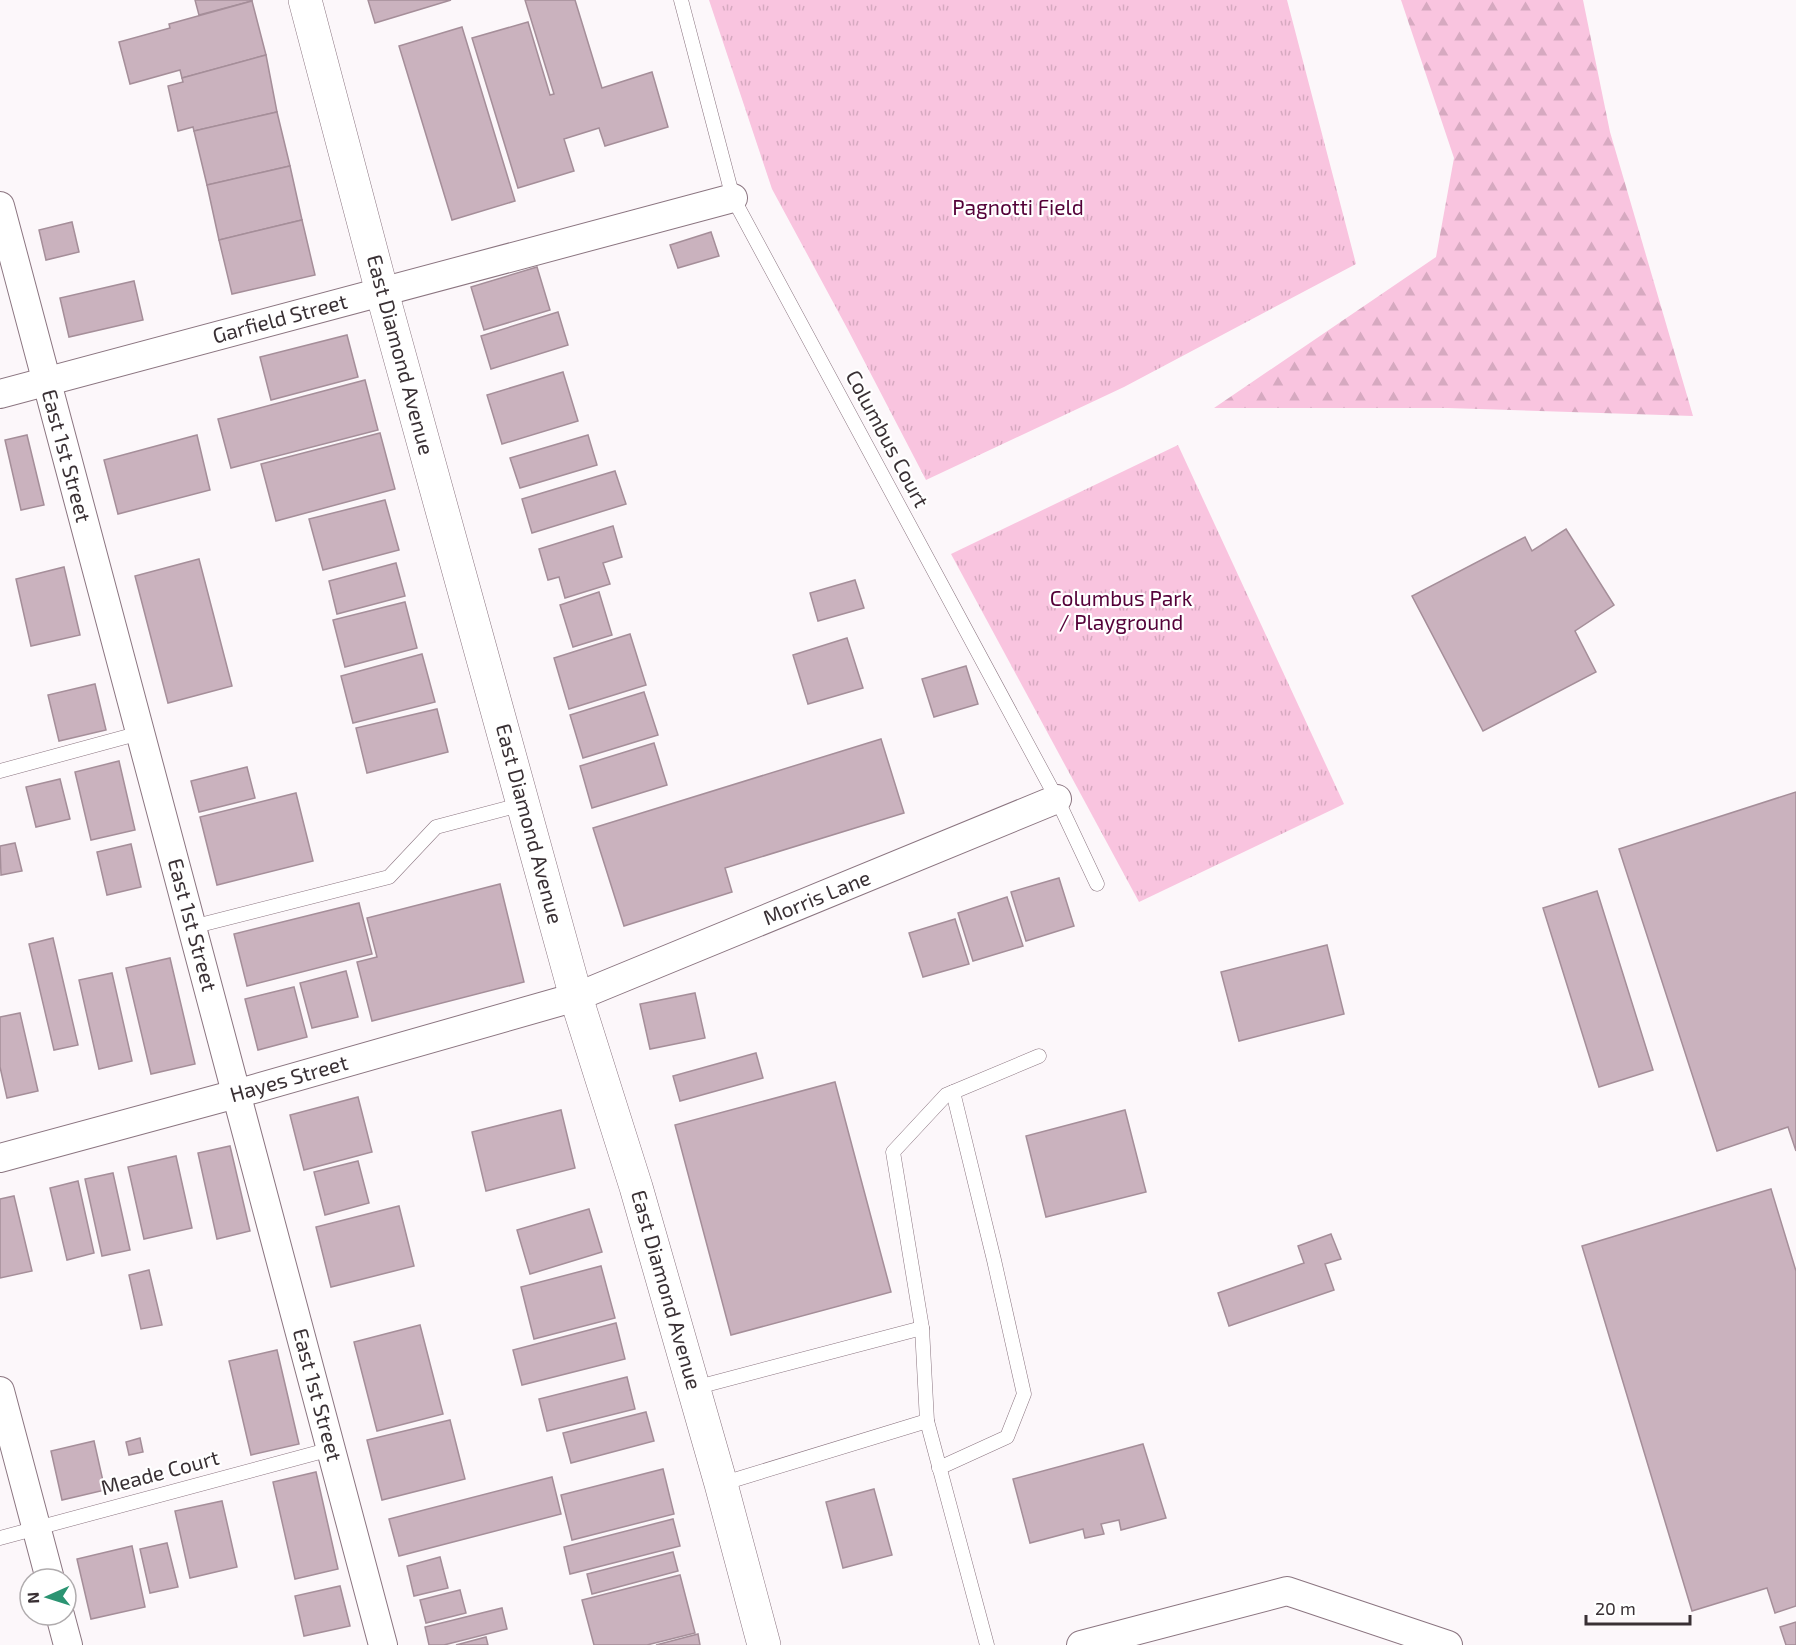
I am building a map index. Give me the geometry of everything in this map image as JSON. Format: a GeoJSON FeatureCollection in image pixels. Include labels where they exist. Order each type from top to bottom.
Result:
{"type":"FeatureCollection","features":[{"type":"Feature","properties":{"kind":"street","name":"East Diamond Avenue"},"geometry":{"type":"LineString","coordinates":[[305,0],[382,292],[576,997],[636,1187],[721,1484],[764,1645]]}},
{"type":"Feature","properties":{"kind":"street","name":"Garfield Street"},"geometry":{"type":"LineString","coordinates":[[0,394],[733,198]]}},
{"type":"Feature","properties":{"kind":"street","name":"East 1st Street"},"geometry":{"type":"LineString","coordinates":[[0,206],[383,1645]]}},
{"type":"Feature","properties":{"kind":"street","name":"Morris Lane"},"geometry":{"type":"LineString","coordinates":[[576,997],[1057,799]]}},
{"type":"Feature","properties":{"kind":"street","name":"Hayes Street"},"geometry":{"type":"LineString","coordinates":[[0,1158],[236,1095],[576,997]]}},
{"type":"Feature","properties":{"kind":"street"},"geometry":{"type":"LineString","coordinates":[[0,1391],[47,1567]]}},
{"type":"Feature","properties":{"kind":"street"},"geometry":{"type":"LineString","coordinates":[[1081,1645],[1287,1591],[1448,1645]]}},
{"type":"Feature","properties":{"kind":"street"},"geometry":{"type":"LineString","coordinates":[[63,1627],[68,1645]]}},
{"type":"Feature","properties":{"kind":"lane","name":"Columbus Court"},"geometry":{"type":"LineString","coordinates":[[681,0],[733,198],[1057,799],[1097,884]]}},
{"type":"Feature","properties":{"kind":"lane"},"geometry":{"type":"LineString","coordinates":[[0,771],[140,733]]}},
{"type":"Feature","properties":{"kind":"lane"},"geometry":{"type":"LineString","coordinates":[[192,927],[389,877],[436,827],[524,804]]}},
{"type":"Feature","properties":{"kind":"lane"},"geometry":{"type":"LineString","coordinates":[[987,1645],[927,1421],[922,1329],[893,1152],[946,1095],[1039,1056]]}},
{"type":"Feature","properties":{"kind":"lane"},"geometry":{"type":"LineString","coordinates":[[939,1468],[1007,1437],[1024,1394],[953,1092]]}},
{"type":"Feature","properties":{"kind":"lane"},"geometry":{"type":"LineString","coordinates":[[694,1388],[922,1329]]}},
{"type":"Feature","properties":{"kind":"lane"},"geometry":{"type":"LineString","coordinates":[[721,1484],[927,1421]]}},
{"type":"Feature","properties":{"kind":"lane","name":"Meade Court"},"geometry":{"type":"LineString","coordinates":[[0,1538],[331,1449]]}},
{"type":"Feature","properties":{"kind":"green space","name":"Pagnotti Field"},"geometry":{"type":"Polygon","coordinates":[[[709,0],[1287,0],[1356,264],[1124,387],[926,480],[772,189],[709,0]]]}},
{"type":"Feature","properties":{"kind":"green space"},"geometry":{"type":"Polygon","coordinates":[[[1401,0],[1583,0],[1610,132],[1693,416],[1448,408],[1214,408],[1436,257],[1454,158],[1401,0]]]}},
{"type":"Feature","properties":{"kind":"green space","name":"Columbus Park / Playground"},"geometry":{"type":"Polygon","coordinates":[[[1178,445],[1344,804],[1139,902],[951,554],[1178,445]]]}},
{"type":"Feature","properties":{"kind":"building"},"geometry":{"type":"Polygon","coordinates":[[[195,0],[252,0],[252,1],[199,15],[195,0]]]}},
{"type":"Feature","properties":{"kind":"building"},"geometry":{"type":"Polygon","coordinates":[[[368,0],[451,0],[375,23],[368,0]]]}},
{"type":"Feature","properties":{"kind":"building"},"geometry":{"type":"Polygon","coordinates":[[[525,0],[575,0],[602,88],[652,72],[668,127],[605,146],[599,128],[564,139],[574,171],[518,188],[472,38],[528,22],[550,95],[554,94],[525,0]]]}},
{"type":"Feature","properties":{"kind":"building"},"geometry":{"type":"Polygon","coordinates":[[[252,1],[266,55],[182,78],[180,70],[130,84],[119,42],[170,28],[169,24],[252,1]]]}},
{"type":"Feature","properties":{"kind":"building"},"geometry":{"type":"Polygon","coordinates":[[[462,27],[515,201],[452,220],[399,46],[462,27]]]}},
{"type":"Feature","properties":{"kind":"building"},"geometry":{"type":"Polygon","coordinates":[[[266,55],[277,112],[194,131],[193,127],[178,131],[168,86],[183,82],[182,78],[266,55]]]}},
{"type":"Feature","properties":{"kind":"building"},"geometry":{"type":"Polygon","coordinates":[[[277,112],[290,166],[207,185],[194,131],[277,112]]]}},
{"type":"Feature","properties":{"kind":"building"},"geometry":{"type":"Polygon","coordinates":[[[290,166],[302,220],[219,240],[207,185],[290,166]]]}},
{"type":"Feature","properties":{"kind":"building"},"geometry":{"type":"Polygon","coordinates":[[[302,220],[315,275],[232,294],[219,240],[302,220]]]}},
{"type":"Feature","properties":{"kind":"building"},"geometry":{"type":"Polygon","coordinates":[[[72,222],[79,252],[46,260],[39,230],[72,222]]]}},
{"type":"Feature","properties":{"kind":"building"},"geometry":{"type":"Polygon","coordinates":[[[711,232],[719,256],[678,268],[670,245],[711,232]]]}},
{"type":"Feature","properties":{"kind":"building"},"geometry":{"type":"Polygon","coordinates":[[[537,267],[550,310],[484,330],[471,287],[537,267]]]}},
{"type":"Feature","properties":{"kind":"building"},"geometry":{"type":"Polygon","coordinates":[[[134,281],[143,320],[69,337],[60,298],[134,281]]]}},
{"type":"Feature","properties":{"kind":"building"},"geometry":{"type":"Polygon","coordinates":[[[558,312],[568,345],[491,369],[481,336],[558,312]]]}},
{"type":"Feature","properties":{"kind":"building"},"geometry":{"type":"Polygon","coordinates":[[[347,335],[358,377],[271,400],[260,357],[347,335]]]}},
{"type":"Feature","properties":{"kind":"building"},"geometry":{"type":"Polygon","coordinates":[[[563,372],[578,421],[502,444],[487,395],[563,372]]]}},
{"type":"Feature","properties":{"kind":"building"},"geometry":{"type":"Polygon","coordinates":[[[365,380],[378,430],[231,468],[218,419],[365,380]]]}},
{"type":"Feature","properties":{"kind":"building"},"geometry":{"type":"Polygon","coordinates":[[[380,433],[395,489],[276,521],[261,464],[380,433]]]}},
{"type":"Feature","properties":{"kind":"building"},"geometry":{"type":"Polygon","coordinates":[[[27,435],[44,505],[21,510],[5,440],[27,435]]]}},
{"type":"Feature","properties":{"kind":"building"},"geometry":{"type":"Polygon","coordinates":[[[197,435],[210,490],[118,514],[104,460],[197,435]]]}},
{"type":"Feature","properties":{"kind":"building"},"geometry":{"type":"Polygon","coordinates":[[[588,435],[597,465],[520,488],[510,458],[588,435]]]}},
{"type":"Feature","properties":{"kind":"building"},"geometry":{"type":"Polygon","coordinates":[[[615,471],[626,504],[532,533],[522,499],[615,471]]]}},
{"type":"Feature","properties":{"kind":"building"},"geometry":{"type":"Polygon","coordinates":[[[385,500],[399,550],[323,570],[309,519],[385,500]]]}},
{"type":"Feature","properties":{"kind":"building"},"geometry":{"type":"Polygon","coordinates":[[[613,526],[622,557],[603,563],[610,584],[565,598],[559,577],[548,580],[539,549],[613,526]]]}},
{"type":"Feature","properties":{"kind":"building"},"geometry":{"type":"Polygon","coordinates":[[[1566,529],[1614,605],[1575,631],[1596,672],[1483,731],[1412,596],[1525,537],[1532,551],[1566,529]]]}},
{"type":"Feature","properties":{"kind":"building"},"geometry":{"type":"Polygon","coordinates":[[[199,559],[232,686],[168,703],[135,576],[199,559]]]}},
{"type":"Feature","properties":{"kind":"building"},"geometry":{"type":"Polygon","coordinates":[[[396,563],[405,596],[337,614],[329,581],[396,563]]]}},
{"type":"Feature","properties":{"kind":"building"},"geometry":{"type":"Polygon","coordinates":[[[64,567],[80,635],[31,646],[16,579],[64,567]]]}},
{"type":"Feature","properties":{"kind":"building"},"geometry":{"type":"Polygon","coordinates":[[[855,580],[864,608],[818,621],[810,593],[855,580]]]}},
{"type":"Feature","properties":{"kind":"building"},"geometry":{"type":"Polygon","coordinates":[[[599,592],[612,635],[573,647],[560,605],[599,592]]]}},
{"type":"Feature","properties":{"kind":"building"},"geometry":{"type":"Polygon","coordinates":[[[405,602],[417,648],[345,667],[333,620],[405,602]]]}},
{"type":"Feature","properties":{"kind":"building"},"geometry":{"type":"Polygon","coordinates":[[[630,634],[646,685],[569,709],[554,658],[630,634]]]}},
{"type":"Feature","properties":{"kind":"building"},"geometry":{"type":"Polygon","coordinates":[[[847,638],[863,688],[808,704],[793,655],[847,638]]]}},
{"type":"Feature","properties":{"kind":"building"},"geometry":{"type":"Polygon","coordinates":[[[422,654],[435,702],[353,723],[341,676],[422,654]]]}},
{"type":"Feature","properties":{"kind":"building"},"geometry":{"type":"Polygon","coordinates":[[[966,666],[978,704],[934,717],[922,679],[966,666]]]}},
{"type":"Feature","properties":{"kind":"building"},"geometry":{"type":"Polygon","coordinates":[[[95,684],[106,730],[59,741],[48,695],[95,684]]]}},
{"type":"Feature","properties":{"kind":"building"},"geometry":{"type":"Polygon","coordinates":[[[644,692],[658,735],[583,758],[570,715],[644,692]]]}},
{"type":"Feature","properties":{"kind":"building"},"geometry":{"type":"Polygon","coordinates":[[[437,709],[448,752],[367,773],[356,728],[437,709]]]}},
{"type":"Feature","properties":{"kind":"building"},"geometry":{"type":"Polygon","coordinates":[[[881,739],[904,813],[725,868],[732,892],[624,926],[593,828],[881,739]]]}},
{"type":"Feature","properties":{"kind":"building"},"geometry":{"type":"Polygon","coordinates":[[[654,743],[667,785],[592,808],[580,766],[654,743]]]}},
{"type":"Feature","properties":{"kind":"building"},"geometry":{"type":"Polygon","coordinates":[[[119,761],[135,830],[91,840],[75,772],[119,761]]]}},
{"type":"Feature","properties":{"kind":"building"},"geometry":{"type":"Polygon","coordinates":[[[247,767],[255,798],[199,812],[191,781],[247,767]]]}},
{"type":"Feature","properties":{"kind":"building"},"geometry":{"type":"Polygon","coordinates":[[[60,779],[70,819],[36,827],[26,787],[60,779]]]}},
{"type":"Feature","properties":{"kind":"building"},"geometry":{"type":"Polygon","coordinates":[[[1796,792],[1796,1151],[1788,1127],[1717,1151],[1619,849],[1796,792]]]}},
{"type":"Feature","properties":{"kind":"building"},"geometry":{"type":"Polygon","coordinates":[[[296,793],[313,861],[217,885],[200,817],[296,793]]]}},
{"type":"Feature","properties":{"kind":"building"},"geometry":{"type":"Polygon","coordinates":[[[15,843],[22,871],[1,875],[0,846],[15,843]]]}},
{"type":"Feature","properties":{"kind":"building"},"geometry":{"type":"Polygon","coordinates":[[[131,844],[141,887],[107,895],[97,852],[131,844]]]}},
{"type":"Feature","properties":{"kind":"building"},"geometry":{"type":"Polygon","coordinates":[[[1059,878],[1074,926],[1026,941],[1011,892],[1059,878]]]}},
{"type":"Feature","properties":{"kind":"building"},"geometry":{"type":"Polygon","coordinates":[[[500,884],[524,982],[372,1021],[357,962],[377,957],[367,918],[500,884]]]}},
{"type":"Feature","properties":{"kind":"building"},"geometry":{"type":"Polygon","coordinates":[[[1597,891],[1653,1070],[1599,1087],[1543,908],[1597,891]]]}},
{"type":"Feature","properties":{"kind":"building"},"geometry":{"type":"Polygon","coordinates":[[[1007,897],[1023,946],[973,961],[958,913],[1007,897]]]}},
{"type":"Feature","properties":{"kind":"building"},"geometry":{"type":"Polygon","coordinates":[[[359,903],[372,954],[247,986],[234,934],[359,903]]]}},
{"type":"Feature","properties":{"kind":"building"},"geometry":{"type":"Polygon","coordinates":[[[955,919],[969,964],[923,977],[909,933],[955,919]]]}},
{"type":"Feature","properties":{"kind":"building"},"geometry":{"type":"Polygon","coordinates":[[[53,938],[78,1045],[54,1050],[29,944],[53,938]]]}},
{"type":"Feature","properties":{"kind":"building"},"geometry":{"type":"Polygon","coordinates":[[[1327,945],[1344,1014],[1239,1041],[1221,972],[1327,945]]]}},
{"type":"Feature","properties":{"kind":"building"},"geometry":{"type":"Polygon","coordinates":[[[170,958],[195,1064],[151,1074],[126,968],[170,958]]]}},
{"type":"Feature","properties":{"kind":"building"},"geometry":{"type":"Polygon","coordinates":[[[346,971],[358,1017],[312,1028],[300,983],[346,971]]]}},
{"type":"Feature","properties":{"kind":"building"},"geometry":{"type":"Polygon","coordinates":[[[112,973],[132,1061],[99,1069],[79,980],[112,973]]]}},
{"type":"Feature","properties":{"kind":"building"},"geometry":{"type":"Polygon","coordinates":[[[294,987],[307,1037],[258,1050],[245,999],[294,987]]]}},
{"type":"Feature","properties":{"kind":"building"},"geometry":{"type":"Polygon","coordinates":[[[695,993],[705,1038],[650,1049],[640,1004],[695,993]]]}},
{"type":"Feature","properties":{"kind":"building"},"geometry":{"type":"Polygon","coordinates":[[[20,1013],[38,1091],[7,1098],[0,1067],[0,1017],[20,1013]]]}},
{"type":"Feature","properties":{"kind":"building"},"geometry":{"type":"Polygon","coordinates":[[[756,1053],[763,1078],[680,1101],[673,1076],[756,1053]]]}},
{"type":"Feature","properties":{"kind":"building"},"geometry":{"type":"Polygon","coordinates":[[[835,1082],[891,1292],[731,1335],[675,1125],[835,1082]]]}},
{"type":"Feature","properties":{"kind":"building"},"geometry":{"type":"Polygon","coordinates":[[[358,1097],[372,1152],[304,1170],[290,1115],[358,1097]]]}},
{"type":"Feature","properties":{"kind":"building"},"geometry":{"type":"Polygon","coordinates":[[[561,1110],[575,1168],[486,1191],[472,1132],[561,1110]]]}},
{"type":"Feature","properties":{"kind":"building"},"geometry":{"type":"Polygon","coordinates":[[[1125,1110],[1146,1192],[1046,1217],[1026,1136],[1125,1110]]]}},
{"type":"Feature","properties":{"kind":"building"},"geometry":{"type":"Polygon","coordinates":[[[230,1146],[250,1231],[217,1239],[198,1153],[230,1146]]]}},
{"type":"Feature","properties":{"kind":"building"},"geometry":{"type":"Polygon","coordinates":[[[176,1156],[192,1228],[144,1239],[128,1167],[176,1156]]]}},
{"type":"Feature","properties":{"kind":"building"},"geometry":{"type":"Polygon","coordinates":[[[358,1161],[369,1203],[325,1215],[314,1172],[358,1161]]]}},
{"type":"Feature","properties":{"kind":"building"},"geometry":{"type":"Polygon","coordinates":[[[113,1173],[130,1250],[102,1256],[85,1179],[113,1173]]]}},
{"type":"Feature","properties":{"kind":"building"},"geometry":{"type":"Polygon","coordinates":[[[78,1181],[94,1253],[67,1260],[50,1188],[78,1181]]]}},
{"type":"Feature","properties":{"kind":"building"},"geometry":{"type":"Polygon","coordinates":[[[1771,1189],[1796,1271],[1796,1606],[1775,1613],[1767,1588],[1692,1611],[1582,1246],[1771,1189]]]}},
{"type":"Feature","properties":{"kind":"building"},"geometry":{"type":"Polygon","coordinates":[[[14,1196],[32,1271],[0,1278],[0,1199],[14,1196]]]}},
{"type":"Feature","properties":{"kind":"building"},"geometry":{"type":"Polygon","coordinates":[[[399,1206],[414,1266],[331,1287],[316,1227],[399,1206]]]}},
{"type":"Feature","properties":{"kind":"building"},"geometry":{"type":"Polygon","coordinates":[[[589,1209],[602,1252],[530,1274],[517,1230],[589,1209]]]}},
{"type":"Feature","properties":{"kind":"building"},"geometry":{"type":"Polygon","coordinates":[[[1331,1234],[1341,1259],[1325,1264],[1334,1290],[1229,1326],[1218,1293],[1304,1263],[1298,1246],[1331,1234]]]}},
{"type":"Feature","properties":{"kind":"building"},"geometry":{"type":"Polygon","coordinates":[[[601,1266],[615,1318],[534,1339],[521,1287],[601,1266]]]}},
{"type":"Feature","properties":{"kind":"building"},"geometry":{"type":"Polygon","coordinates":[[[149,1270],[162,1325],[141,1329],[129,1275],[149,1270]]]}},
{"type":"Feature","properties":{"kind":"building"},"geometry":{"type":"Polygon","coordinates":[[[616,1323],[625,1359],[522,1385],[513,1350],[616,1323]]]}},
{"type":"Feature","properties":{"kind":"building"},"geometry":{"type":"Polygon","coordinates":[[[420,1325],[443,1414],[377,1431],[354,1342],[420,1325]]]}},
{"type":"Feature","properties":{"kind":"building"},"geometry":{"type":"Polygon","coordinates":[[[277,1350],[299,1444],[251,1455],[229,1361],[277,1350]]]}},
{"type":"Feature","properties":{"kind":"building"},"geometry":{"type":"Polygon","coordinates":[[[627,1377],[635,1409],[547,1431],[539,1399],[627,1377]]]}},
{"type":"Feature","properties":{"kind":"building"},"geometry":{"type":"Polygon","coordinates":[[[646,1412],[654,1441],[571,1463],[563,1433],[646,1412]]]}},
{"type":"Feature","properties":{"kind":"building"},"geometry":{"type":"Polygon","coordinates":[[[450,1420],[465,1479],[382,1500],[367,1440],[450,1420]]]}},
{"type":"Feature","properties":{"kind":"building"},"geometry":{"type":"Polygon","coordinates":[[[140,1438],[143,1452],[129,1455],[126,1442],[140,1438]]]}},
{"type":"Feature","properties":{"kind":"building"},"geometry":{"type":"Polygon","coordinates":[[[94,1441],[105,1490],[62,1500],[51,1451],[94,1441]]]}},
{"type":"Feature","properties":{"kind":"building"},"geometry":{"type":"Polygon","coordinates":[[[1143,1444],[1166,1518],[1121,1530],[1119,1520],[1101,1524],[1104,1534],[1085,1538],[1083,1529],[1030,1543],[1013,1479],[1143,1444]]]}},
{"type":"Feature","properties":{"kind":"building"},"geometry":{"type":"Polygon","coordinates":[[[663,1469],[674,1514],[572,1540],[561,1495],[663,1469]]]}},
{"type":"Feature","properties":{"kind":"building"},"geometry":{"type":"Polygon","coordinates":[[[316,1472],[338,1569],[295,1579],[273,1482],[316,1472]]]}},
{"type":"Feature","properties":{"kind":"building"},"geometry":{"type":"Polygon","coordinates":[[[552,1477],[561,1514],[399,1556],[389,1519],[552,1477]]]}},
{"type":"Feature","properties":{"kind":"building"},"geometry":{"type":"Polygon","coordinates":[[[874,1489],[892,1555],[843,1568],[826,1502],[874,1489]]]}},
{"type":"Feature","properties":{"kind":"building"},"geometry":{"type":"Polygon","coordinates":[[[222,1501],[237,1567],[190,1578],[175,1511],[222,1501]]]}},
{"type":"Feature","properties":{"kind":"building"},"geometry":{"type":"Polygon","coordinates":[[[673,1519],[680,1546],[570,1574],[564,1547],[673,1519]]]}},
{"type":"Feature","properties":{"kind":"building"},"geometry":{"type":"Polygon","coordinates":[[[167,1543],[178,1587],[150,1593],[140,1549],[167,1543]]]}},
{"type":"Feature","properties":{"kind":"building"},"geometry":{"type":"Polygon","coordinates":[[[132,1546],[145,1607],[91,1619],[77,1559],[132,1546]]]}},
{"type":"Feature","properties":{"kind":"building"},"geometry":{"type":"Polygon","coordinates":[[[673,1552],[678,1571],[592,1594],[587,1574],[673,1552]]]}},
{"type":"Feature","properties":{"kind":"building"},"geometry":{"type":"Polygon","coordinates":[[[440,1557],[448,1588],[414,1596],[407,1566],[440,1557]]]}},
{"type":"Feature","properties":{"kind":"building"},"geometry":{"type":"Polygon","coordinates":[[[680,1575],[695,1633],[647,1645],[594,1645],[582,1600],[680,1575]]]}},
{"type":"Feature","properties":{"kind":"building"},"geometry":{"type":"Polygon","coordinates":[[[340,1586],[350,1626],[304,1636],[295,1596],[340,1586]]]}},
{"type":"Feature","properties":{"kind":"building"},"geometry":{"type":"Polygon","coordinates":[[[460,1590],[466,1613],[426,1623],[420,1600],[460,1590]]]}},
{"type":"Feature","properties":{"kind":"building"},"geometry":{"type":"Polygon","coordinates":[[[502,1608],[507,1629],[444,1645],[429,1645],[425,1627],[502,1608]]]}},
{"type":"Feature","properties":{"kind":"building"},"geometry":{"type":"Polygon","coordinates":[[[1796,1622],[1796,1645],[1786,1645],[1780,1627],[1796,1622]]]}},
{"type":"Feature","properties":{"kind":"building"},"geometry":{"type":"Polygon","coordinates":[[[698,1634],[700,1645],[656,1645],[698,1634]]]}},
{"type":"Feature","properties":{"kind":"building"},"geometry":{"type":"Polygon","coordinates":[[[486,1637],[488,1645],[456,1645],[486,1637]]]}}]}
